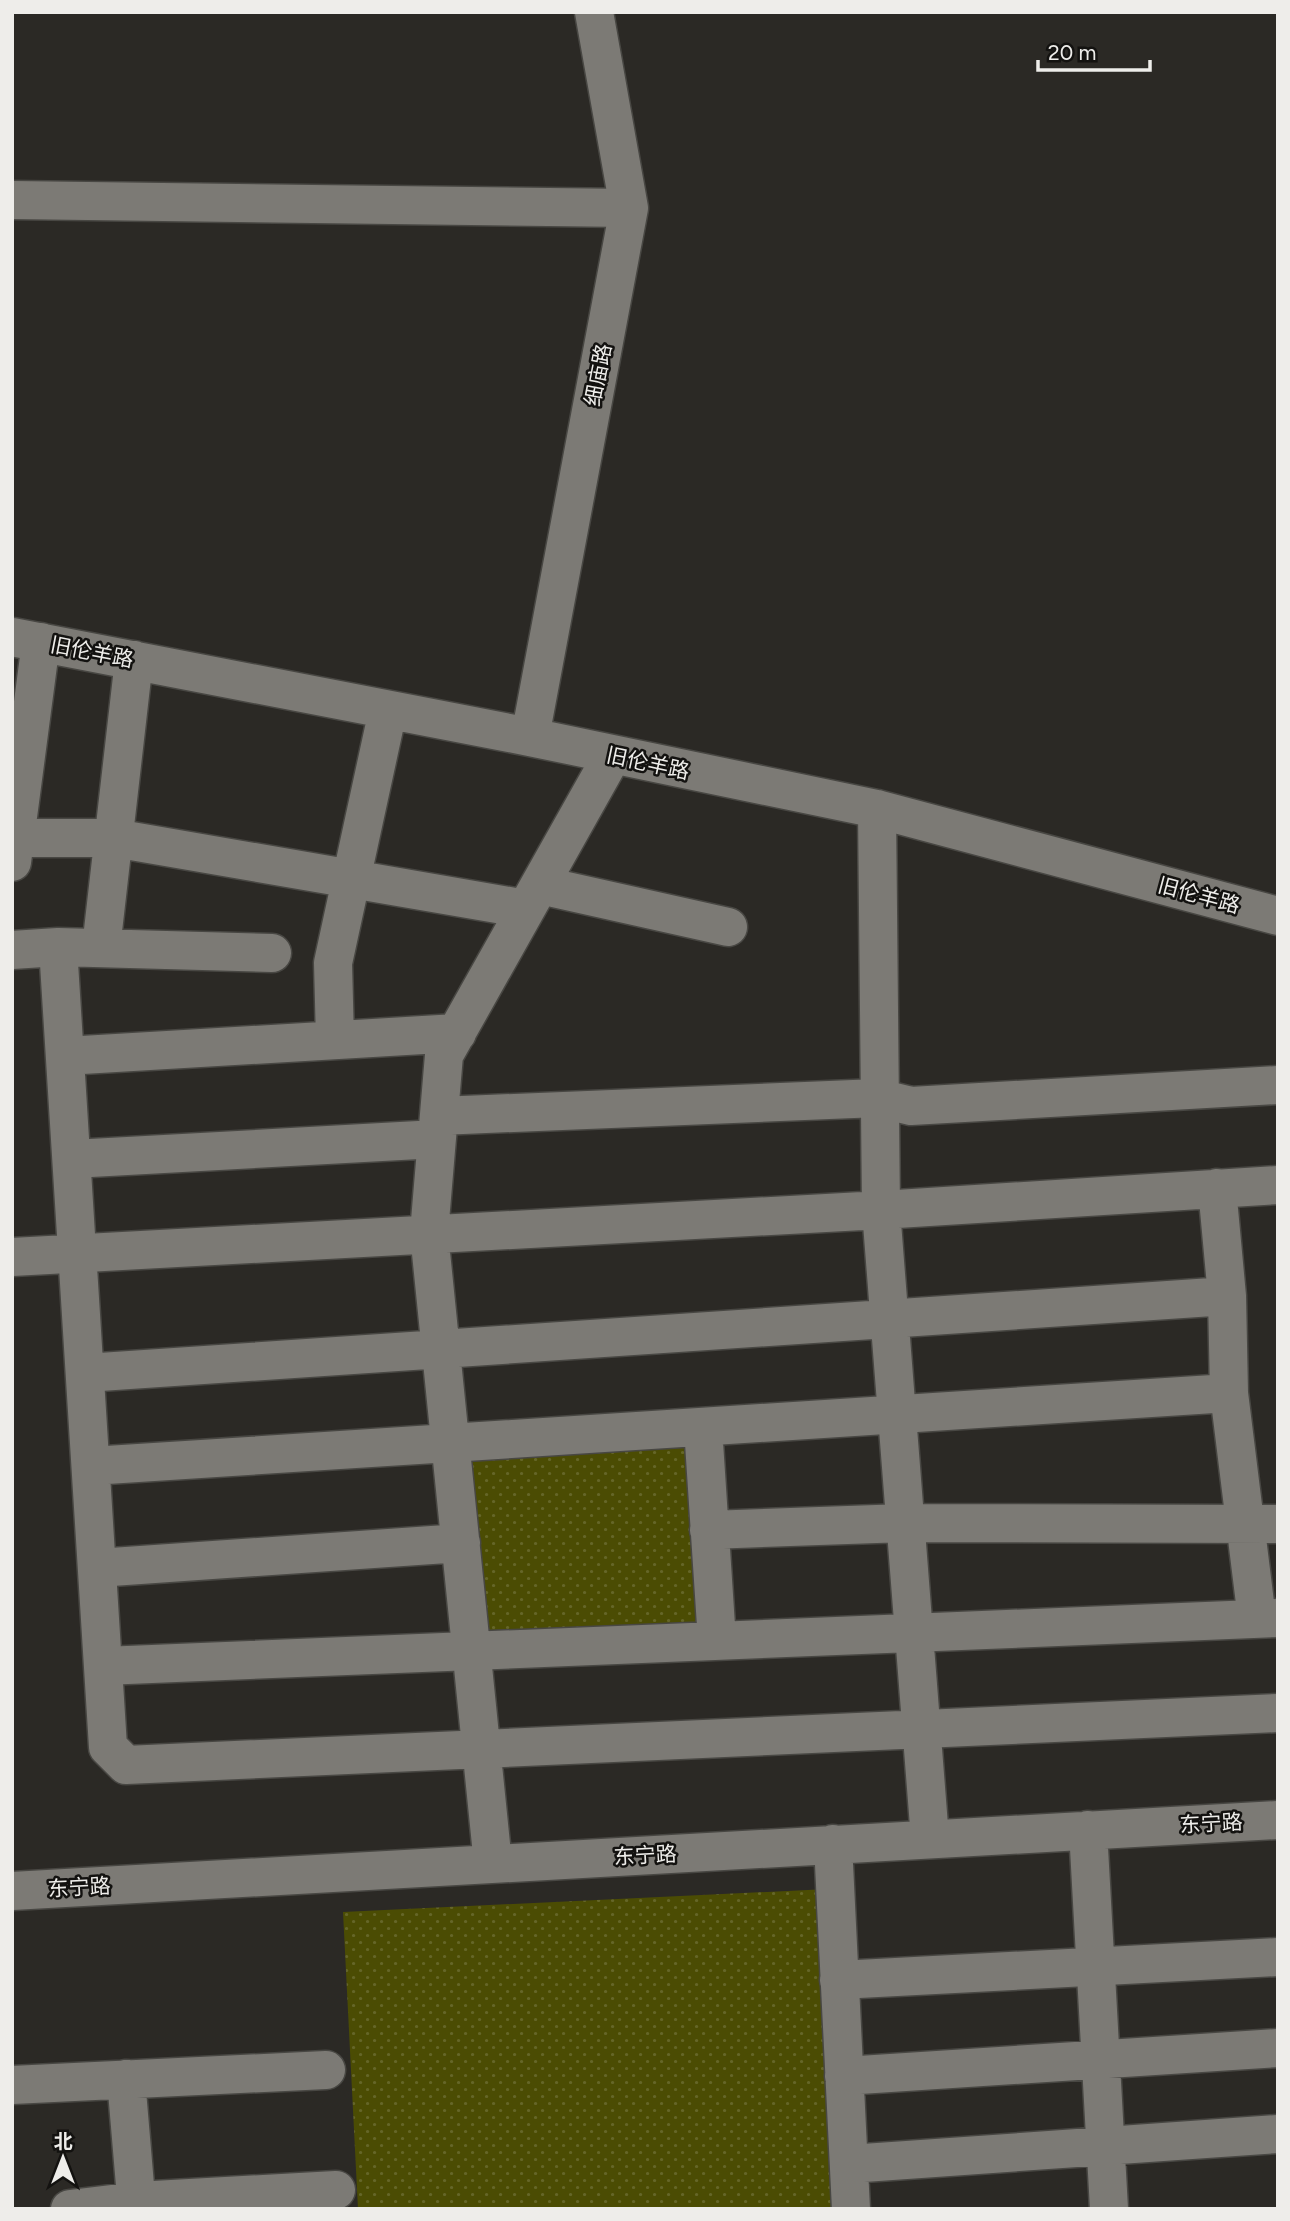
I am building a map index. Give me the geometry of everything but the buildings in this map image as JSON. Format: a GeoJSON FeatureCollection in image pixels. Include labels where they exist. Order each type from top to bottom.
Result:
{"type":"FeatureCollection","features":[{"type":"Feature","properties":{"kind":"street","name":"细庙路"},"geometry":{"type":"LineString","coordinates":[[530,737],[629,208],[594,12]]}},
{"type":"Feature","properties":{"kind":"street"},"geometry":{"type":"LineString","coordinates":[[12,200],[629,208]]}},
{"type":"Feature","properties":{"kind":"street"},"geometry":{"type":"LineString","coordinates":[[27,639],[14,850],[114,838],[351,879],[533,897],[728,927]]}},
{"type":"Feature","properties":{"kind":"street","name":"旧伦羊路"},"geometry":{"type":"LineString","coordinates":[[27,639],[530,737],[877,809],[1278,916]]}},
{"type":"Feature","properties":{"kind":"street"},"geometry":{"type":"LineString","coordinates":[[101,948],[134,660]]}},
{"type":"Feature","properties":{"kind":"street"},"geometry":{"type":"LineString","coordinates":[[335,1040],[332,963],[388,710]]}},
{"type":"Feature","properties":{"kind":"street"},"geometry":{"type":"LineString","coordinates":[[493,1864],[429,1233],[444,1055],[612,756]]}},
{"type":"Feature","properties":{"kind":"street"},"geometry":{"type":"LineString","coordinates":[[877,809],[881,1210],[930,1839]]}},
{"type":"Feature","properties":{"kind":"street"},"geometry":{"type":"LineString","coordinates":[[58,947],[108,1747],[126,1765],[1278,1713]]}},
{"type":"Feature","properties":{"kind":"street"},"geometry":{"type":"LineString","coordinates":[[12,950],[58,947],[272,953]]}},
{"type":"Feature","properties":{"kind":"street"},"geometry":{"type":"LineString","coordinates":[[65,1056],[457,1032]]}},
{"type":"Feature","properties":{"kind":"street"},"geometry":{"type":"LineString","coordinates":[[72,1159],[438,1128],[878,1098],[911,1106],[1278,1085]]}},
{"type":"Feature","properties":{"kind":"street"},"geometry":{"type":"LineString","coordinates":[[12,1257],[881,1210],[1278,1185]]}},
{"type":"Feature","properties":{"kind":"street"},"geometry":{"type":"LineString","coordinates":[[103,1666],[1267,1619],[1261,1525],[1229,1393],[1227,1296],[1217,1188]]}},
{"type":"Feature","properties":{"kind":"street"},"geometry":{"type":"LineString","coordinates":[[85,1374],[1227,1296]]}},
{"type":"Feature","properties":{"kind":"street"},"geometry":{"type":"LineString","coordinates":[[91,1466],[1229,1393]]}},
{"type":"Feature","properties":{"kind":"street"},"geometry":{"type":"LineString","coordinates":[[703,1427],[717,1641]]}},
{"type":"Feature","properties":{"kind":"street"},"geometry":{"type":"LineString","coordinates":[[709,1530],[905,1523],[1261,1525]]}},
{"type":"Feature","properties":{"kind":"street"},"geometry":{"type":"LineString","coordinates":[[97,1568],[461,1543]]}},
{"type":"Feature","properties":{"kind":"street","name":"东宁路"},"geometry":{"type":"LineString","coordinates":[[12,1891],[1278,1819]]}},
{"type":"Feature","properties":{"kind":"street"},"geometry":{"type":"LineString","coordinates":[[1088,1830],[1109,2209]]}},
{"type":"Feature","properties":{"kind":"street"},"geometry":{"type":"LineString","coordinates":[[833,1844],[851,2209]]}},
{"type":"Feature","properties":{"kind":"street"},"geometry":{"type":"LineString","coordinates":[[839,1980],[1278,1956]]}},
{"type":"Feature","properties":{"kind":"street"},"geometry":{"type":"LineString","coordinates":[[845,2076],[1278,2048]]}},
{"type":"Feature","properties":{"kind":"street"},"geometry":{"type":"LineString","coordinates":[[12,2085],[326,2070]]}},
{"type":"Feature","properties":{"kind":"street"},"geometry":{"type":"LineString","coordinates":[[126,2080],[137,2205]]}},
{"type":"Feature","properties":{"kind":"street"},"geometry":{"type":"LineString","coordinates":[[849,2164],[1278,2134]]}},
{"type":"Feature","properties":{"kind":"street"},"geometry":{"type":"LineString","coordinates":[[70,2209],[336,2190]]}},
{"type":"Feature","properties":{"kind":"shaded area"},"geometry":{"type":"Polygon","coordinates":[[[690,1439],[704,1627],[484,1644],[470,1456],[690,1439]]]}},
{"type":"Feature","properties":{"kind":"shaded area"},"geometry":{"type":"Polygon","coordinates":[[[828,1889],[844,2209],[358,2209],[343,1912],[828,1889]]]}}]}
